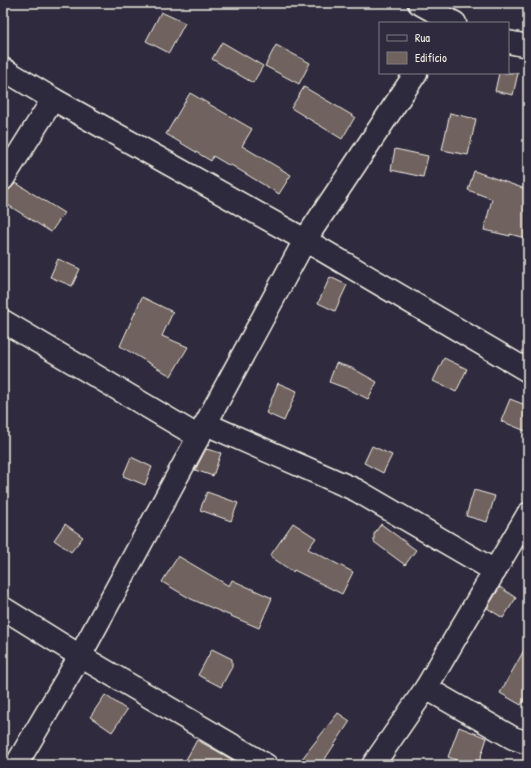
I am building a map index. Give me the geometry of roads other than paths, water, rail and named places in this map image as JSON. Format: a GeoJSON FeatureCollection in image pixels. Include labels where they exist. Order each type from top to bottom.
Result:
{"type":"FeatureCollection","features":[{"type":"Feature","properties":{"kind":"street"},"geometry":{"type":"LineString","coordinates":[[419,3],[451,17]]}},
{"type":"Feature","properties":{"kind":"street"},"geometry":{"type":"LineString","coordinates":[[509,42],[528,46]]}},
{"type":"Feature","properties":{"kind":"street"},"geometry":{"type":"LineString","coordinates":[[3,68],[53,99],[305,240],[528,371]]}},
{"type":"Feature","properties":{"kind":"street"},"geometry":{"type":"LineString","coordinates":[[16,765],[80,656],[305,240],[415,74]]}},
{"type":"Feature","properties":{"kind":"street"},"geometry":{"type":"LineString","coordinates":[[3,179],[53,99]]}},
{"type":"Feature","properties":{"kind":"street"},"geometry":{"type":"LineString","coordinates":[[3,321],[203,430],[356,490],[495,571]]}},
{"type":"Feature","properties":{"kind":"street"},"geometry":{"type":"LineString","coordinates":[[373,765],[426,688],[528,514]]}},
{"type":"Feature","properties":{"kind":"street"},"geometry":{"type":"LineString","coordinates":[[3,608],[80,656],[266,765]]}},
{"type":"Feature","properties":{"kind":"street"},"geometry":{"type":"LineString","coordinates":[[426,688],[513,738],[528,743]]}}]}
